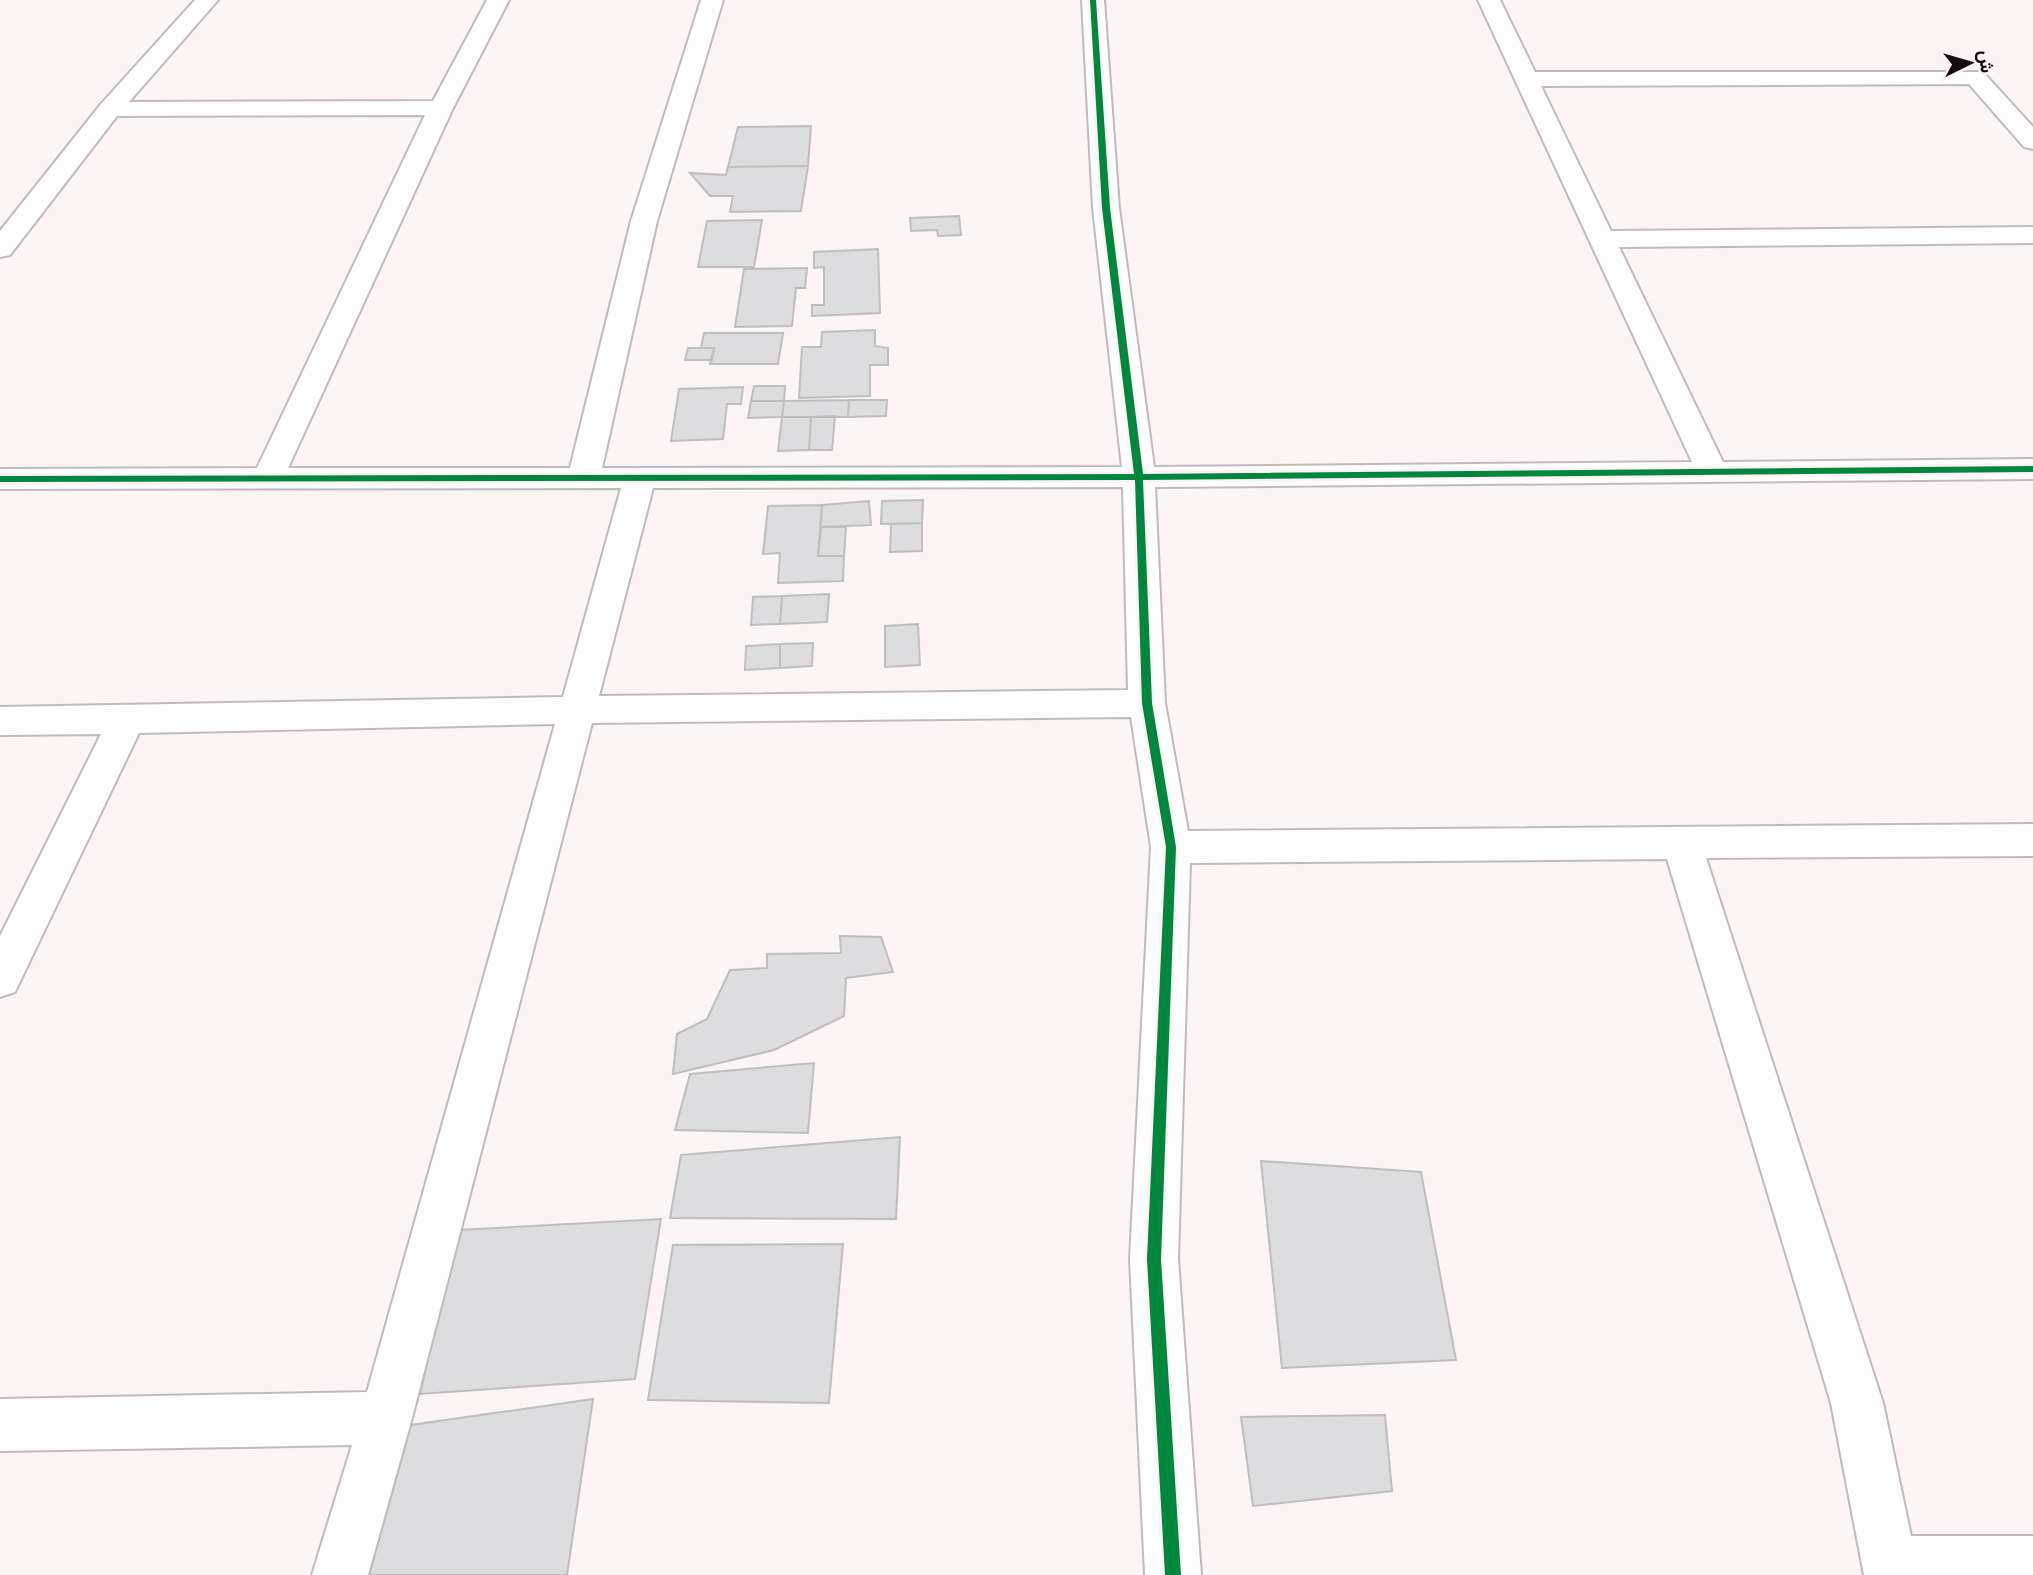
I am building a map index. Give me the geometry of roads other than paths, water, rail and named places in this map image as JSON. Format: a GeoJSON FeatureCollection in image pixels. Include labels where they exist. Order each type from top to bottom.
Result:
{"type":"FeatureCollection","features":[{"type":"Feature","properties":{"kind":"street"},"geometry":{"type":"LineString","coordinates":[[0,249],[110,109],[207,0]]}},
{"type":"Feature","properties":{"kind":"street"},"geometry":{"type":"LineString","coordinates":[[268,478],[441,108],[498,0]]}},
{"type":"Feature","properties":{"kind":"street"},"geometry":{"type":"LineString","coordinates":[[584,477],[644,222],[712,0]]}},
{"type":"Feature","properties":{"kind":"street"},"geometry":{"type":"LineString","coordinates":[[1093,0],[1106,208],[1139,477],[1147,703],[1171,847],[1154,1259],[1173,1575]]}},
{"type":"Feature","properties":{"kind":"street"},"geometry":{"type":"LineString","coordinates":[[1489,0],[1713,474]]}},
{"type":"Feature","properties":{"kind":"street"},"geometry":{"type":"LineString","coordinates":[[1527,79],[1975,77],[2033,142]]}},
{"type":"Feature","properties":{"kind":"street"},"geometry":{"type":"LineString","coordinates":[[110,109],[441,108]]}},
{"type":"Feature","properties":{"kind":"street"},"geometry":{"type":"LineString","coordinates":[[1601,239],[2033,235]]}},
{"type":"Feature","properties":{"kind":"street"},"geometry":{"type":"LineString","coordinates":[[0,479],[1139,477],[1713,474],[2033,469]]}},
{"type":"Feature","properties":{"kind":"street"},"geometry":{"type":"LineString","coordinates":[[340,1575],[386,1418],[640,478]]}},
{"type":"Feature","properties":{"kind":"street"},"geometry":{"type":"LineString","coordinates":[[0,722],[577,710],[1147,703]]}},
{"type":"Feature","properties":{"kind":"street"},"geometry":{"type":"LineString","coordinates":[[0,979],[126,721]]}},
{"type":"Feature","properties":{"kind":"street"},"geometry":{"type":"LineString","coordinates":[[1171,847],[2033,840]]}},
{"type":"Feature","properties":{"kind":"street"},"geometry":{"type":"LineString","coordinates":[[1681,841],[1857,1403],[1890,1569],[2033,1563]]}},
{"type":"Feature","properties":{"kind":"street"},"geometry":{"type":"LineString","coordinates":[[0,1426],[386,1418]]}}]}
